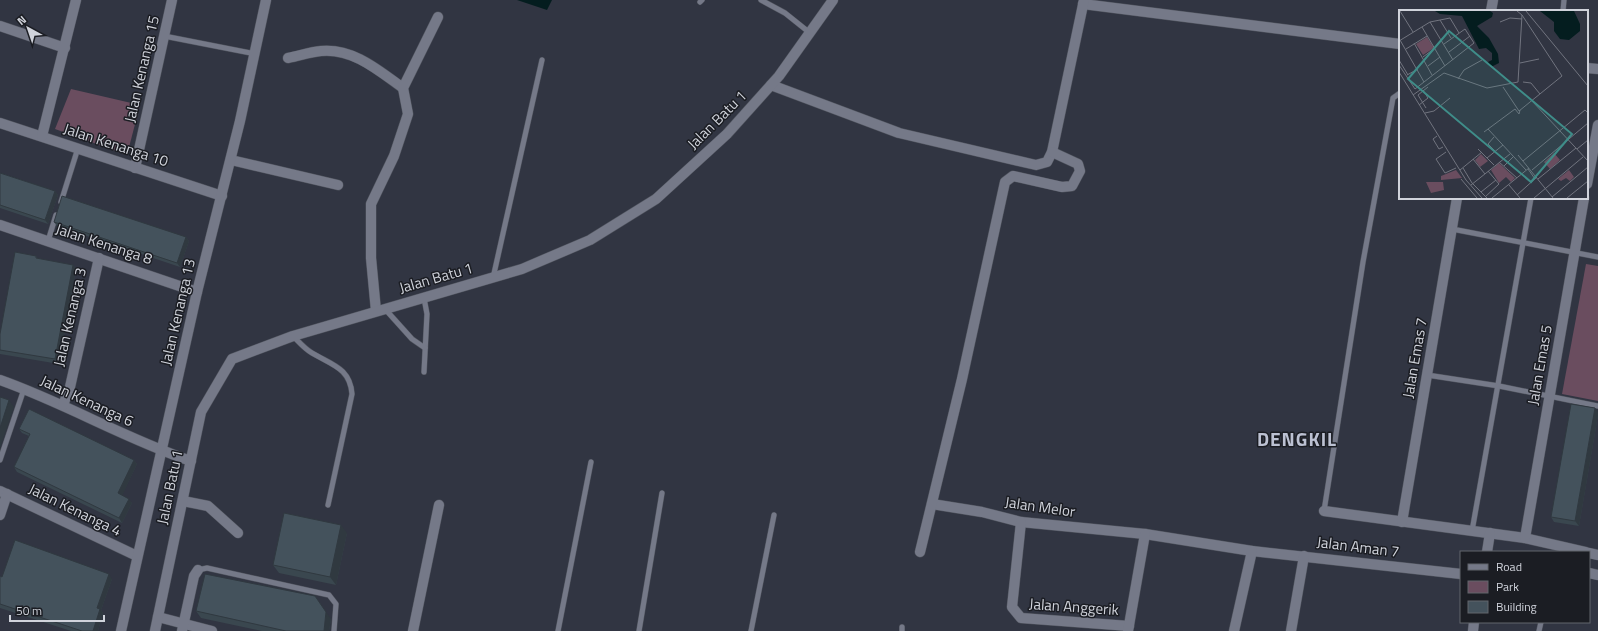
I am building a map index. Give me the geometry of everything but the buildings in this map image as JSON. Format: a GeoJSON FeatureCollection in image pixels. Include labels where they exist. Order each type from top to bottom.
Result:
{"type":"FeatureCollection","features":[{"type":"Feature","properties":{"kind":"street"},"geometry":{"type":"LineString","coordinates":[[42,136],[76,0]]}},
{"type":"Feature","properties":{"kind":"street","name":"Jalan Kenanga 15"},"geometry":{"type":"LineString","coordinates":[[135,168],[172,0]]}},
{"type":"Feature","properties":{"kind":"street","name":"Jalan Kenanga 13"},"geometry":{"type":"LineString","coordinates":[[121,631],[197,292],[231,160],[256,54],[266,0]]}},
{"type":"Feature","properties":{"kind":"street","name":"Jalan Batu 1"},"geometry":{"type":"LineString","coordinates":[[155,631],[192,461],[201,412],[232,359],[293,336],[522,269],[590,240],[656,198],[727,134],[771,85],[833,0]]}},
{"type":"Feature","properties":{"kind":"street"},"geometry":{"type":"LineString","coordinates":[[1491,10],[1493,0]]}},
{"type":"Feature","properties":{"kind":"street"},"geometry":{"type":"LineString","coordinates":[[771,85],[899,133],[1036,165],[1047,162],[1052,152],[1084,2],[1399,44]]}},
{"type":"Feature","properties":{"kind":"street"},"geometry":{"type":"LineString","coordinates":[[381,310],[370,258],[371,204],[394,156],[408,114],[403,88],[438,17]]}},
{"type":"Feature","properties":{"kind":"street"},"geometry":{"type":"LineString","coordinates":[[0,26],[65,48]]}},
{"type":"Feature","properties":{"kind":"street"},"geometry":{"type":"LineString","coordinates":[[288,58],[322,51],[350,54],[367,62],[403,88]]}},
{"type":"Feature","properties":{"kind":"street"},"geometry":{"type":"LineString","coordinates":[[1588,68],[1598,69]]}},
{"type":"Feature","properties":{"kind":"street","name":"Jalan Kenanga 10"},"geometry":{"type":"LineString","coordinates":[[0,123],[222,196]]}},
{"type":"Feature","properties":{"kind":"street"},"geometry":{"type":"LineString","coordinates":[[1588,179],[1598,125]]}},
{"type":"Feature","properties":{"kind":"street"},"geometry":{"type":"LineString","coordinates":[[920,552],[962,379],[1005,182],[1013,176],[1062,187],[1072,186],[1080,170],[1078,164],[1052,152]]}},
{"type":"Feature","properties":{"kind":"street"},"geometry":{"type":"LineString","coordinates":[[231,160],[338,185]]}},
{"type":"Feature","properties":{"kind":"street","name":"Jalan Emas 7"},"geometry":{"type":"LineString","coordinates":[[1402,522],[1457,199]]}},
{"type":"Feature","properties":{"kind":"street","name":"Jalan Emas 5"},"geometry":{"type":"LineString","coordinates":[[1525,538],[1584,199]]}},
{"type":"Feature","properties":{"kind":"street"},"geometry":{"type":"LineString","coordinates":[[0,236],[1,225]]}},
{"type":"Feature","properties":{"kind":"street","name":"Jalan Kenanga 8"},"geometry":{"type":"LineString","coordinates":[[1,225],[197,292]]}},
{"type":"Feature","properties":{"kind":"street","name":"Jalan Kenanga 3"},"geometry":{"type":"LineString","coordinates":[[63,405],[70,387],[99,258]]}},
{"type":"Feature","properties":{"kind":"street","name":"Jalan Kenanga 6"},"geometry":{"type":"LineString","coordinates":[[0,380],[63,405],[161,451],[192,461]]}},
{"type":"Feature","properties":{"kind":"street"},"geometry":{"type":"LineString","coordinates":[[0,515],[4,492]]}},
{"type":"Feature","properties":{"kind":"street","name":"Jalan Kenanga 4"},"geometry":{"type":"LineString","coordinates":[[4,492],[137,556]]}},
{"type":"Feature","properties":{"kind":"street"},"geometry":{"type":"LineString","coordinates":[[183,501],[208,506],[238,533]]}},
{"type":"Feature","properties":{"kind":"street","name":"Jalan Melor"},"geometry":{"type":"LineString","coordinates":[[932,504],[982,512],[1021,522],[1145,534],[1252,551]]}},
{"type":"Feature","properties":{"kind":"street"},"geometry":{"type":"LineString","coordinates":[[413,631],[439,505]]}},
{"type":"Feature","properties":{"kind":"street"},"geometry":{"type":"LineString","coordinates":[[1324,511],[1525,538],[1584,551]]}},
{"type":"Feature","properties":{"kind":"street","name":"Jalan Anggerik"},"geometry":{"type":"LineString","coordinates":[[1021,522],[1012,608],[1021,618],[1128,628]]}},
{"type":"Feature","properties":{"kind":"street"},"geometry":{"type":"LineString","coordinates":[[1487,551],[1490,533]]}},
{"type":"Feature","properties":{"kind":"street"},"geometry":{"type":"LineString","coordinates":[[1128,628],[1145,534]]}},
{"type":"Feature","properties":{"kind":"street"},"geometry":{"type":"LineString","coordinates":[[1234,631],[1252,551]]}},
{"type":"Feature","properties":{"kind":"street","name":"Jalan Aman 7"},"geometry":{"type":"LineString","coordinates":[[1252,551],[1460,574]]}},
{"type":"Feature","properties":{"kind":"street"},"geometry":{"type":"LineString","coordinates":[[1291,631],[1304,556]]}},
{"type":"Feature","properties":{"kind":"street"},"geometry":{"type":"LineString","coordinates":[[183,627],[194,576],[198,570]]}},
{"type":"Feature","properties":{"kind":"street"},"geometry":{"type":"LineString","coordinates":[[158,617],[183,627],[212,631]]}},
{"type":"Feature","properties":{"kind":"lane"},"geometry":{"type":"LineString","coordinates":[[761,0],[785,13],[810,33]]}},
{"type":"Feature","properties":{"kind":"lane"},"geometry":{"type":"LineString","coordinates":[[1563,10],[1564,0]]}},
{"type":"Feature","properties":{"kind":"lane"},"geometry":{"type":"LineString","coordinates":[[164,36],[256,54]]}},
{"type":"Feature","properties":{"kind":"lane"},"geometry":{"type":"LineString","coordinates":[[493,278],[542,60]]}},
{"type":"Feature","properties":{"kind":"lane"},"geometry":{"type":"LineString","coordinates":[[1324,511],[1363,262],[1393,98],[1399,94]]}},
{"type":"Feature","properties":{"kind":"lane"},"geometry":{"type":"LineString","coordinates":[[60,205],[78,148]]}},
{"type":"Feature","properties":{"kind":"lane"},"geometry":{"type":"LineString","coordinates":[[1472,531],[1499,386],[1531,199]]}},
{"type":"Feature","properties":{"kind":"lane"},"geometry":{"type":"LineString","coordinates":[[48,241],[57,212]]}},
{"type":"Feature","properties":{"kind":"lane"},"geometry":{"type":"LineString","coordinates":[[1452,230],[1598,257]]}},
{"type":"Feature","properties":{"kind":"lane"},"geometry":{"type":"LineString","coordinates":[[424,298],[428,314],[424,372]]}},
{"type":"Feature","properties":{"kind":"lane"},"geometry":{"type":"LineString","coordinates":[[381,310],[412,339],[425,348]]}},
{"type":"Feature","properties":{"kind":"lane"},"geometry":{"type":"LineString","coordinates":[[293,336],[310,352],[345,373],[351,382],[352,394],[328,505]]}},
{"type":"Feature","properties":{"kind":"lane"},"geometry":{"type":"LineString","coordinates":[[1427,375],[1499,386],[1598,406]]}},
{"type":"Feature","properties":{"kind":"lane"},"geometry":{"type":"LineString","coordinates":[[0,460],[24,389]]}},
{"type":"Feature","properties":{"kind":"lane"},"geometry":{"type":"LineString","coordinates":[[558,631],[591,462]]}},
{"type":"Feature","properties":{"kind":"lane"},"geometry":{"type":"LineString","coordinates":[[639,631],[662,493]]}},
{"type":"Feature","properties":{"kind":"lane"},"geometry":{"type":"LineString","coordinates":[[751,631],[774,515]]}},
{"type":"Feature","properties":{"kind":"lane"},"geometry":{"type":"LineString","coordinates":[[198,570],[207,568],[329,595],[336,604],[334,631]]}},
{"type":"Feature","properties":{"kind":"green space"},"geometry":{"type":"Polygon","coordinates":[[[71,89],[140,105],[127,155],[55,129],[71,89]]]}},
{"type":"Feature","properties":{"kind":"green space"},"geometry":{"type":"Polygon","coordinates":[[[1586,264],[1598,266],[1598,401],[1562,394],[1586,264]]]}},
{"type":"Feature","properties":{"kind":"shaded area"},"geometry":{"type":"Polygon","coordinates":[[[517,0],[552,0],[547,10],[517,0]]]}},
{"type":"Feature","properties":{"kind":"district","name":"DENGKIL"},"geometry":{"type":"Point","coordinates":[1297,439]}}]}
